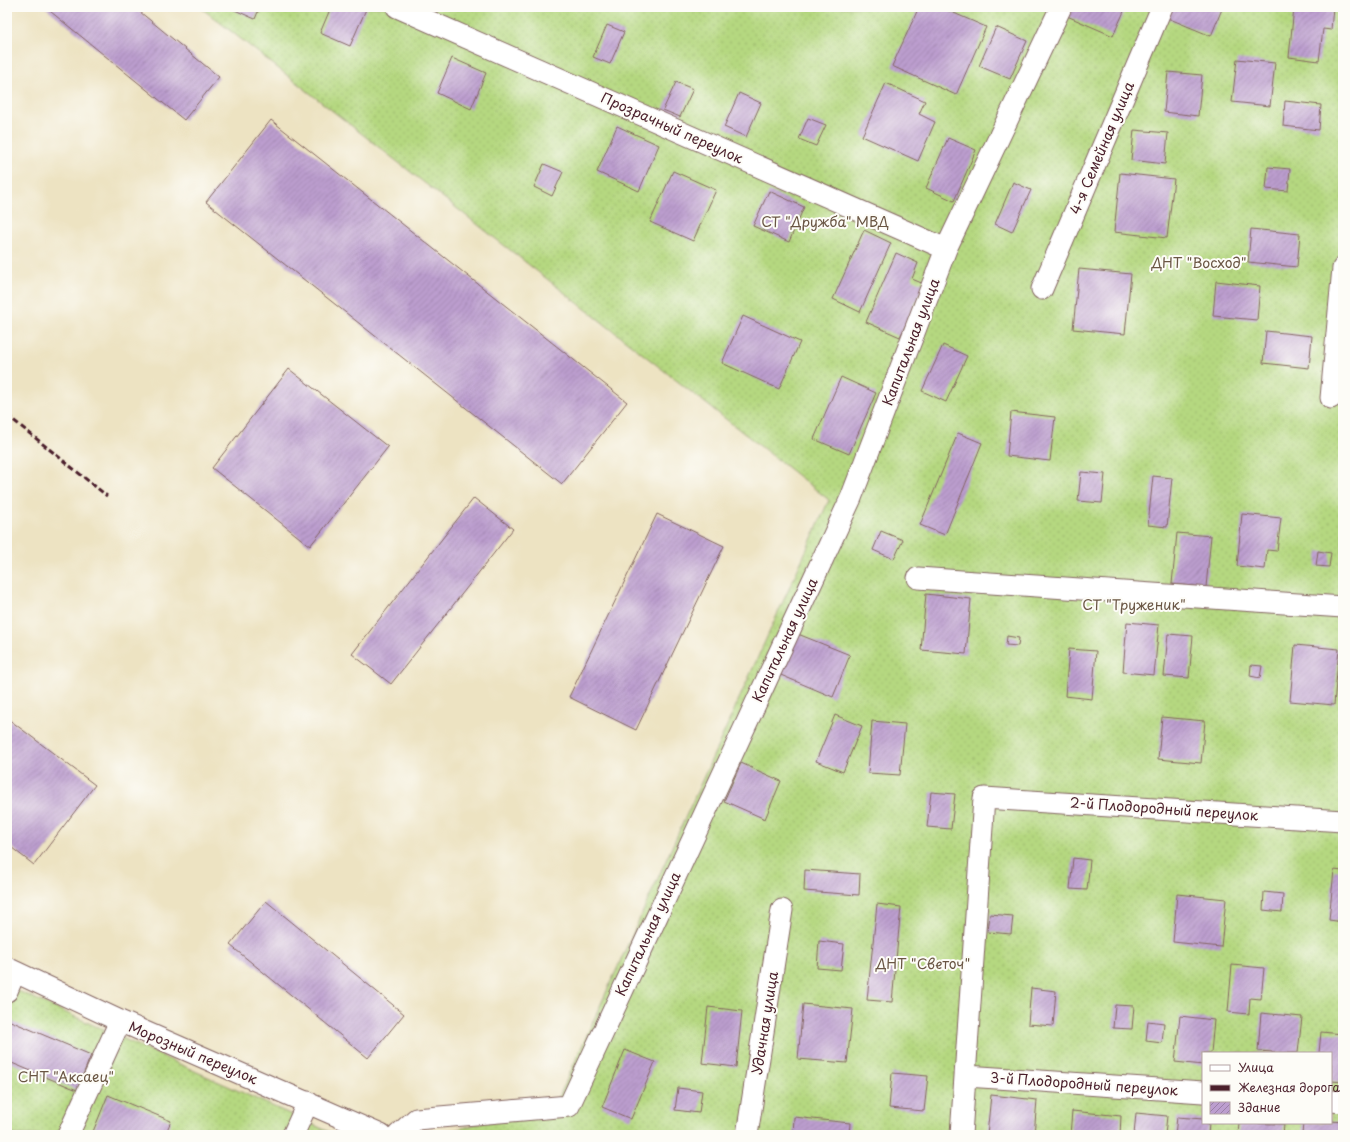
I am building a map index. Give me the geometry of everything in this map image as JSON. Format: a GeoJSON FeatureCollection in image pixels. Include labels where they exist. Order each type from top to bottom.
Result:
{"type":"FeatureCollection","features":[{"type":"Feature","properties":{"kind":"street","name":"Прозрачный переулок"},"geometry":{"type":"LineString","coordinates":[[397,7],[946,249]]}},
{"type":"Feature","properties":{"kind":"street","name":"Капитальная улица"},"geometry":{"type":"LineString","coordinates":[[398,1135],[416,1119],[568,1106],[851,498],[946,249],[1061,7]]}},
{"type":"Feature","properties":{"kind":"street","name":"4-я Семейная улица"},"geometry":{"type":"LineString","coordinates":[[1042,289],[1162,7]]}},
{"type":"Feature","properties":{"kind":"street"},"geometry":{"type":"LineString","coordinates":[[1331,398],[1343,268]]}},
{"type":"Feature","properties":{"kind":"street"},"geometry":{"type":"LineString","coordinates":[[918,578],[1343,607]]}},
{"type":"Feature","properties":{"kind":"street","name":"2-й Плодородный переулок"},"geometry":{"type":"LineString","coordinates":[[966,1076],[984,798],[1343,821]]}},
{"type":"Feature","properties":{"kind":"street","name":"Удачная улица"},"geometry":{"type":"LineString","coordinates":[[747,1135],[782,910]]}},
{"type":"Feature","properties":{"kind":"street"},"geometry":{"type":"LineString","coordinates":[[7,991],[11,970]]}},
{"type":"Feature","properties":{"kind":"street","name":"Морозный переулок"},"geometry":{"type":"LineString","coordinates":[[11,970],[120,1021],[308,1102],[380,1135]]}},
{"type":"Feature","properties":{"kind":"street"},"geometry":{"type":"LineString","coordinates":[[68,1135],[120,1021]]}},
{"type":"Feature","properties":{"kind":"street"},"geometry":{"type":"LineString","coordinates":[[961,1135],[966,1076]]}},
{"type":"Feature","properties":{"kind":"street","name":"3-й Плодородный переулок"},"geometry":{"type":"LineString","coordinates":[[966,1076],[1202,1092]]}},
{"type":"Feature","properties":{"kind":"street"},"geometry":{"type":"LineString","coordinates":[[1332,1101],[1343,1102]]}},
{"type":"Feature","properties":{"kind":"street"},"geometry":{"type":"LineString","coordinates":[[293,1135],[308,1102]]}},
{"type":"Feature","properties":{"kind":"green space"},"geometry":{"type":"Polygon","coordinates":[[[200,7],[1343,7],[1343,1135],[452,1135],[456,1130],[558,1099],[829,500],[200,7]]]}},
{"type":"Feature","properties":{"kind":"green space","name":"СНТ \"Аксаец\""},"geometry":{"type":"Polygon","coordinates":[[[7,986],[336,1135],[7,1135],[7,986]]]}},
{"type":"Feature","properties":{"kind":"building"},"geometry":{"type":"Polygon","coordinates":[[[45,7],[134,7],[219,77],[184,120],[45,7]]]}},
{"type":"Feature","properties":{"kind":"building"},"geometry":{"type":"Polygon","coordinates":[[[228,7],[260,7],[255,19],[228,7]]]}},
{"type":"Feature","properties":{"kind":"building"},"geometry":{"type":"Polygon","coordinates":[[[331,7],[367,7],[350,46],[320,33],[331,7]]]}},
{"type":"Feature","properties":{"kind":"building"},"geometry":{"type":"Polygon","coordinates":[[[919,7],[940,7],[986,27],[956,95],[892,66],[919,7]]]}},
{"type":"Feature","properties":{"kind":"building"},"geometry":{"type":"Polygon","coordinates":[[[1071,7],[1126,7],[1113,36],[1067,16],[1071,7]]]}},
{"type":"Feature","properties":{"kind":"building"},"geometry":{"type":"Polygon","coordinates":[[[1170,7],[1217,7],[1222,9],[1211,36],[1165,17],[1170,7]]]}},
{"type":"Feature","properties":{"kind":"building"},"geometry":{"type":"Polygon","coordinates":[[[1294,7],[1333,7],[1331,30],[1323,29],[1319,61],[1289,57],[1294,7]]]}},
{"type":"Feature","properties":{"kind":"building"},"geometry":{"type":"Polygon","coordinates":[[[607,25],[624,32],[610,64],[593,57],[607,25]]]}},
{"type":"Feature","properties":{"kind":"building"},"geometry":{"type":"Polygon","coordinates":[[[996,27],[1027,41],[1010,79],[979,66],[996,27]]]}},
{"type":"Feature","properties":{"kind":"building"},"geometry":{"type":"Polygon","coordinates":[[[452,58],[486,73],[471,109],[437,93],[452,58]]]}},
{"type":"Feature","properties":{"kind":"building"},"geometry":{"type":"Polygon","coordinates":[[[1237,59],[1275,63],[1270,106],[1232,102],[1237,59]]]}},
{"type":"Feature","properties":{"kind":"building"},"geometry":{"type":"Polygon","coordinates":[[[1168,72],[1202,75],[1198,116],[1164,112],[1168,72]]]}},
{"type":"Feature","properties":{"kind":"building"},"geometry":{"type":"Polygon","coordinates":[[[676,82],[693,89],[680,117],[663,110],[676,82]]]}},
{"type":"Feature","properties":{"kind":"building"},"geometry":{"type":"Polygon","coordinates":[[[886,83],[925,101],[919,114],[935,122],[918,161],[862,136],[886,83]]]}},
{"type":"Feature","properties":{"kind":"building"},"geometry":{"type":"Polygon","coordinates":[[[739,93],[761,103],[746,137],[724,127],[739,93]]]}},
{"type":"Feature","properties":{"kind":"building"},"geometry":{"type":"Polygon","coordinates":[[[1285,101],[1321,105],[1319,130],[1283,126],[1285,101]]]}},
{"type":"Feature","properties":{"kind":"building"},"geometry":{"type":"Polygon","coordinates":[[[808,118],[826,125],[816,146],[799,139],[808,118]]]}},
{"type":"Feature","properties":{"kind":"building"},"geometry":{"type":"Polygon","coordinates":[[[271,120],[627,402],[562,484],[206,202],[271,120]]]}},
{"type":"Feature","properties":{"kind":"building"},"geometry":{"type":"Polygon","coordinates":[[[617,126],[659,145],[639,191],[597,172],[617,126]]]}},
{"type":"Feature","properties":{"kind":"building"},"geometry":{"type":"Polygon","coordinates":[[[1134,130],[1168,133],[1165,164],[1131,160],[1134,130]]]}},
{"type":"Feature","properties":{"kind":"building"},"geometry":{"type":"Polygon","coordinates":[[[948,138],[976,150],[954,201],[926,188],[948,138]]]}},
{"type":"Feature","properties":{"kind":"building"},"geometry":{"type":"Polygon","coordinates":[[[544,164],[563,172],[552,196],[534,187],[544,164]]]}},
{"type":"Feature","properties":{"kind":"building"},"geometry":{"type":"Polygon","coordinates":[[[1268,167],[1290,169],[1288,191],[1266,189],[1268,167]]]}},
{"type":"Feature","properties":{"kind":"building"},"geometry":{"type":"Polygon","coordinates":[[[673,171],[716,190],[693,241],[650,222],[673,171]]]}},
{"type":"Feature","properties":{"kind":"building"},"geometry":{"type":"Polygon","coordinates":[[[1120,173],[1174,179],[1167,238],[1114,232],[1120,173]]]}},
{"type":"Feature","properties":{"kind":"building"},"geometry":{"type":"Polygon","coordinates":[[[1013,182],[1031,190],[1012,232],[995,224],[1013,182]]]}},
{"type":"Feature","properties":{"kind":"building"},"geometry":{"type":"Polygon","coordinates":[[[769,191],[804,207],[789,242],[753,226],[769,191]]]}},
{"type":"Feature","properties":{"kind":"building"},"geometry":{"type":"Polygon","coordinates":[[[1251,229],[1300,234],[1297,267],[1248,262],[1251,229]]]}},
{"type":"Feature","properties":{"kind":"building"},"geometry":{"type":"Polygon","coordinates":[[[864,230],[891,243],[860,312],[833,299],[864,230]]]}},
{"type":"Feature","properties":{"kind":"building"},"geometry":{"type":"Polygon","coordinates":[[[896,253],[918,263],[912,279],[924,284],[900,337],[866,322],[896,253]]]}},
{"type":"Feature","properties":{"kind":"building"},"geometry":{"type":"Polygon","coordinates":[[[1079,269],[1131,274],[1125,334],[1073,329],[1079,269]]]}},
{"type":"Feature","properties":{"kind":"building"},"geometry":{"type":"Polygon","coordinates":[[[1216,281],[1260,286],[1257,320],[1213,316],[1216,281]]]}},
{"type":"Feature","properties":{"kind":"building"},"geometry":{"type":"Polygon","coordinates":[[[743,316],[800,342],[779,389],[722,363],[743,316]]]}},
{"type":"Feature","properties":{"kind":"building"},"geometry":{"type":"Polygon","coordinates":[[[1266,331],[1312,336],[1309,368],[1263,363],[1266,331]]]}},
{"type":"Feature","properties":{"kind":"building"},"geometry":{"type":"Polygon","coordinates":[[[943,345],[967,356],[946,402],[922,391],[943,345]]]}},
{"type":"Feature","properties":{"kind":"building"},"geometry":{"type":"Polygon","coordinates":[[[289,369],[388,447],[310,546],[212,468],[289,369]]]}},
{"type":"Feature","properties":{"kind":"building"},"geometry":{"type":"Polygon","coordinates":[[[841,377],[876,393],[849,454],[814,439],[841,377]]]}},
{"type":"Feature","properties":{"kind":"building"},"geometry":{"type":"Polygon","coordinates":[[[1011,412],[1055,417],[1050,461],[1007,456],[1011,412]]]}},
{"type":"Feature","properties":{"kind":"building"},"geometry":{"type":"Polygon","coordinates":[[[958,433],[982,443],[945,535],[920,525],[958,433]]]}},
{"type":"Feature","properties":{"kind":"building"},"geometry":{"type":"Polygon","coordinates":[[[1081,472],[1105,474],[1102,503],[1078,501],[1081,472]]]}},
{"type":"Feature","properties":{"kind":"building"},"geometry":{"type":"Polygon","coordinates":[[[1153,476],[1172,478],[1167,527],[1148,525],[1153,476]]]}},
{"type":"Feature","properties":{"kind":"building"},"geometry":{"type":"Polygon","coordinates":[[[474,498],[513,529],[391,684],[352,654],[474,498]]]}},
{"type":"Feature","properties":{"kind":"building"},"geometry":{"type":"Polygon","coordinates":[[[657,514],[724,546],[636,730],[569,697],[657,514]]]}},
{"type":"Feature","properties":{"kind":"building"},"geometry":{"type":"Polygon","coordinates":[[[1242,514],[1281,518],[1277,551],[1267,550],[1265,569],[1237,566],[1242,514]]]}},
{"type":"Feature","properties":{"kind":"building"},"geometry":{"type":"Polygon","coordinates":[[[881,531],[903,540],[894,559],[873,550],[881,531]]]}},
{"type":"Feature","properties":{"kind":"building"},"geometry":{"type":"Polygon","coordinates":[[[1177,533],[1211,536],[1206,587],[1172,584],[1177,533]]]}},
{"type":"Feature","properties":{"kind":"building"},"geometry":{"type":"Polygon","coordinates":[[[1318,551],[1331,553],[1329,567],[1316,566],[1318,551]]]}},
{"type":"Feature","properties":{"kind":"building"},"geometry":{"type":"Polygon","coordinates":[[[926,594],[971,599],[966,654],[921,650],[926,594]]]}},
{"type":"Feature","properties":{"kind":"building"},"geometry":{"type":"Polygon","coordinates":[[[1127,622],[1159,625],[1154,675],[1123,672],[1127,622]]]}},
{"type":"Feature","properties":{"kind":"building"},"geometry":{"type":"Polygon","coordinates":[[[793,632],[850,655],[833,697],[776,673],[793,632]]]}},
{"type":"Feature","properties":{"kind":"building"},"geometry":{"type":"Polygon","coordinates":[[[1168,634],[1193,636],[1189,678],[1164,676],[1168,634]]]}},
{"type":"Feature","properties":{"kind":"building"},"geometry":{"type":"Polygon","coordinates":[[[1007,636],[1019,638],[1018,646],[1006,645],[1007,636]]]}},
{"type":"Feature","properties":{"kind":"building"},"geometry":{"type":"Polygon","coordinates":[[[1295,645],[1339,649],[1334,705],[1290,701],[1295,645]]]}},
{"type":"Feature","properties":{"kind":"building"},"geometry":{"type":"Polygon","coordinates":[[[1069,649],[1096,651],[1092,699],[1065,696],[1069,649]]]}},
{"type":"Feature","properties":{"kind":"building"},"geometry":{"type":"Polygon","coordinates":[[[1251,665],[1262,666],[1260,678],[1250,676],[1251,665]]]}},
{"type":"Feature","properties":{"kind":"building"},"geometry":{"type":"Polygon","coordinates":[[[835,715],[862,726],[843,772],[816,761],[835,715]]]}},
{"type":"Feature","properties":{"kind":"building"},"geometry":{"type":"Polygon","coordinates":[[[1162,717],[1205,721],[1201,763],[1158,759],[1162,717]]]}},
{"type":"Feature","properties":{"kind":"building"},"geometry":{"type":"Polygon","coordinates":[[[7,718],[95,785],[34,865],[7,844],[7,718]]]}},
{"type":"Feature","properties":{"kind":"building"},"geometry":{"type":"Polygon","coordinates":[[[872,721],[905,724],[900,775],[868,773],[872,721]]]}},
{"type":"Feature","properties":{"kind":"building"},"geometry":{"type":"Polygon","coordinates":[[[741,763],[781,781],[765,819],[724,801],[741,763]]]}},
{"type":"Feature","properties":{"kind":"building"},"geometry":{"type":"Polygon","coordinates":[[[931,792],[955,794],[951,829],[927,827],[931,792]]]}},
{"type":"Feature","properties":{"kind":"building"},"geometry":{"type":"Polygon","coordinates":[[[1073,858],[1090,860],[1087,890],[1070,889],[1073,858]]]}},
{"type":"Feature","properties":{"kind":"building"},"geometry":{"type":"Polygon","coordinates":[[[805,870],[860,874],[859,895],[804,891],[805,870]]]}},
{"type":"Feature","properties":{"kind":"building"},"geometry":{"type":"Polygon","coordinates":[[[1334,870],[1343,871],[1343,922],[1329,920],[1334,870]]]}},
{"type":"Feature","properties":{"kind":"building"},"geometry":{"type":"Polygon","coordinates":[[[1264,892],[1283,894],[1282,912],[1263,910],[1264,892]]]}},
{"type":"Feature","properties":{"kind":"building"},"geometry":{"type":"Polygon","coordinates":[[[1177,894],[1226,899],[1221,947],[1173,942],[1177,894]]]}},
{"type":"Feature","properties":{"kind":"building"},"geometry":{"type":"Polygon","coordinates":[[[266,901],[404,1014],[368,1058],[230,945],[266,901]]]}},
{"type":"Feature","properties":{"kind":"building"},"geometry":{"type":"Polygon","coordinates":[[[877,904],[901,907],[892,1002],[867,1000],[877,904]]]}},
{"type":"Feature","properties":{"kind":"building"},"geometry":{"type":"Polygon","coordinates":[[[990,914],[1013,916],[1011,934],[988,932],[990,914]]]}},
{"type":"Feature","properties":{"kind":"building"},"geometry":{"type":"Polygon","coordinates":[[[819,941],[844,944],[841,970],[817,968],[819,941]]]}},
{"type":"Feature","properties":{"kind":"building"},"geometry":{"type":"Polygon","coordinates":[[[1232,965],[1264,968],[1261,999],[1250,998],[1249,1014],[1228,1012],[1232,965]]]}},
{"type":"Feature","properties":{"kind":"building"},"geometry":{"type":"Polygon","coordinates":[[[1031,988],[1056,991],[1053,1026],[1028,1024],[1031,988]]]}},
{"type":"Feature","properties":{"kind":"building"},"geometry":{"type":"Polygon","coordinates":[[[803,1004],[853,1009],[847,1063],[798,1059],[803,1004]]]}},
{"type":"Feature","properties":{"kind":"building"},"geometry":{"type":"Polygon","coordinates":[[[1115,1005],[1134,1006],[1132,1029],[1113,1028],[1115,1005]]]}},
{"type":"Feature","properties":{"kind":"building"},"geometry":{"type":"Polygon","coordinates":[[[708,1007],[742,1011],[736,1067],[702,1063],[708,1007]]]}},
{"type":"Feature","properties":{"kind":"building"},"geometry":{"type":"Polygon","coordinates":[[[1261,1013],[1302,1017],[1298,1052],[1258,1051],[1261,1013]]]}},
{"type":"Feature","properties":{"kind":"building"},"geometry":{"type":"Polygon","coordinates":[[[1180,1016],[1214,1020],[1211,1052],[1202,1052],[1202,1065],[1175,1062],[1180,1016]]]}},
{"type":"Feature","properties":{"kind":"building"},"geometry":{"type":"Polygon","coordinates":[[[8,1020],[91,1055],[77,1090],[7,1061],[8,1020]]]}},
{"type":"Feature","properties":{"kind":"building"},"geometry":{"type":"Polygon","coordinates":[[[1148,1021],[1164,1023],[1162,1043],[1146,1041],[1148,1021]]]}},
{"type":"Feature","properties":{"kind":"building"},"geometry":{"type":"Polygon","coordinates":[[[1321,1032],[1343,1034],[1343,1082],[1332,1081],[1332,1052],[1319,1052],[1321,1032]]]}},
{"type":"Feature","properties":{"kind":"building"},"geometry":{"type":"Polygon","coordinates":[[[625,1050],[655,1062],[631,1119],[602,1107],[625,1050]]]}},
{"type":"Feature","properties":{"kind":"building"},"geometry":{"type":"Polygon","coordinates":[[[892,1073],[928,1076],[924,1111],[889,1108],[892,1073]]]}},
{"type":"Feature","properties":{"kind":"building"},"geometry":{"type":"Polygon","coordinates":[[[678,1088],[702,1091],[699,1113],[675,1110],[678,1088]]]}},
{"type":"Feature","properties":{"kind":"building"},"geometry":{"type":"Polygon","coordinates":[[[108,1095],[171,1121],[165,1135],[92,1134],[108,1095]]]}},
{"type":"Feature","properties":{"kind":"building"},"geometry":{"type":"Polygon","coordinates":[[[991,1095],[1037,1100],[1034,1135],[987,1135],[991,1095]]]}},
{"type":"Feature","properties":{"kind":"building"},"geometry":{"type":"Polygon","coordinates":[[[1072,1111],[1121,1116],[1120,1135],[1070,1135],[1072,1111]]]}},
{"type":"Feature","properties":{"kind":"building"},"geometry":{"type":"Polygon","coordinates":[[[1136,1113],[1167,1116],[1165,1135],[1134,1135],[1136,1113]]]}},
{"type":"Feature","properties":{"kind":"building"},"geometry":{"type":"Polygon","coordinates":[[[794,1117],[850,1123],[849,1135],[793,1135],[794,1117]]]}},
{"type":"Feature","properties":{"kind":"building"},"geometry":{"type":"Polygon","coordinates":[[[1177,1117],[1202,1119],[1202,1124],[1209,1124],[1208,1135],[1175,1135],[1177,1117]]]}},
{"type":"Feature","properties":{"kind":"building"},"geometry":{"type":"Polygon","coordinates":[[[1332,1121],[1343,1122],[1343,1135],[1302,1135],[1303,1124],[1332,1124],[1332,1121]]]}},
{"type":"Feature","properties":{"kind":"building"},"geometry":{"type":"Polygon","coordinates":[[[1239,1124],[1284,1124],[1283,1135],[1238,1135],[1239,1124]]]}},
{"type":"Feature","properties":{"kind":"railway"},"geometry":{"type":"LineString","coordinates":[[7,415],[107,496]]}},
{"type":"Feature","properties":{"kind":"park label","name":"СТ \"Дружба\" МВД"},"geometry":{"type":"Point","coordinates":[825,222]}},
{"type":"Feature","properties":{"kind":"park label","name":"ДНТ \"Восход\""},"geometry":{"type":"Point","coordinates":[1199,263]}},
{"type":"Feature","properties":{"kind":"park label","name":"СТ \"Труженик\""},"geometry":{"type":"Point","coordinates":[1134,605]}},
{"type":"Feature","properties":{"kind":"park label","name":"ДНТ \"Светоч\""},"geometry":{"type":"Point","coordinates":[923,964]}}]}
